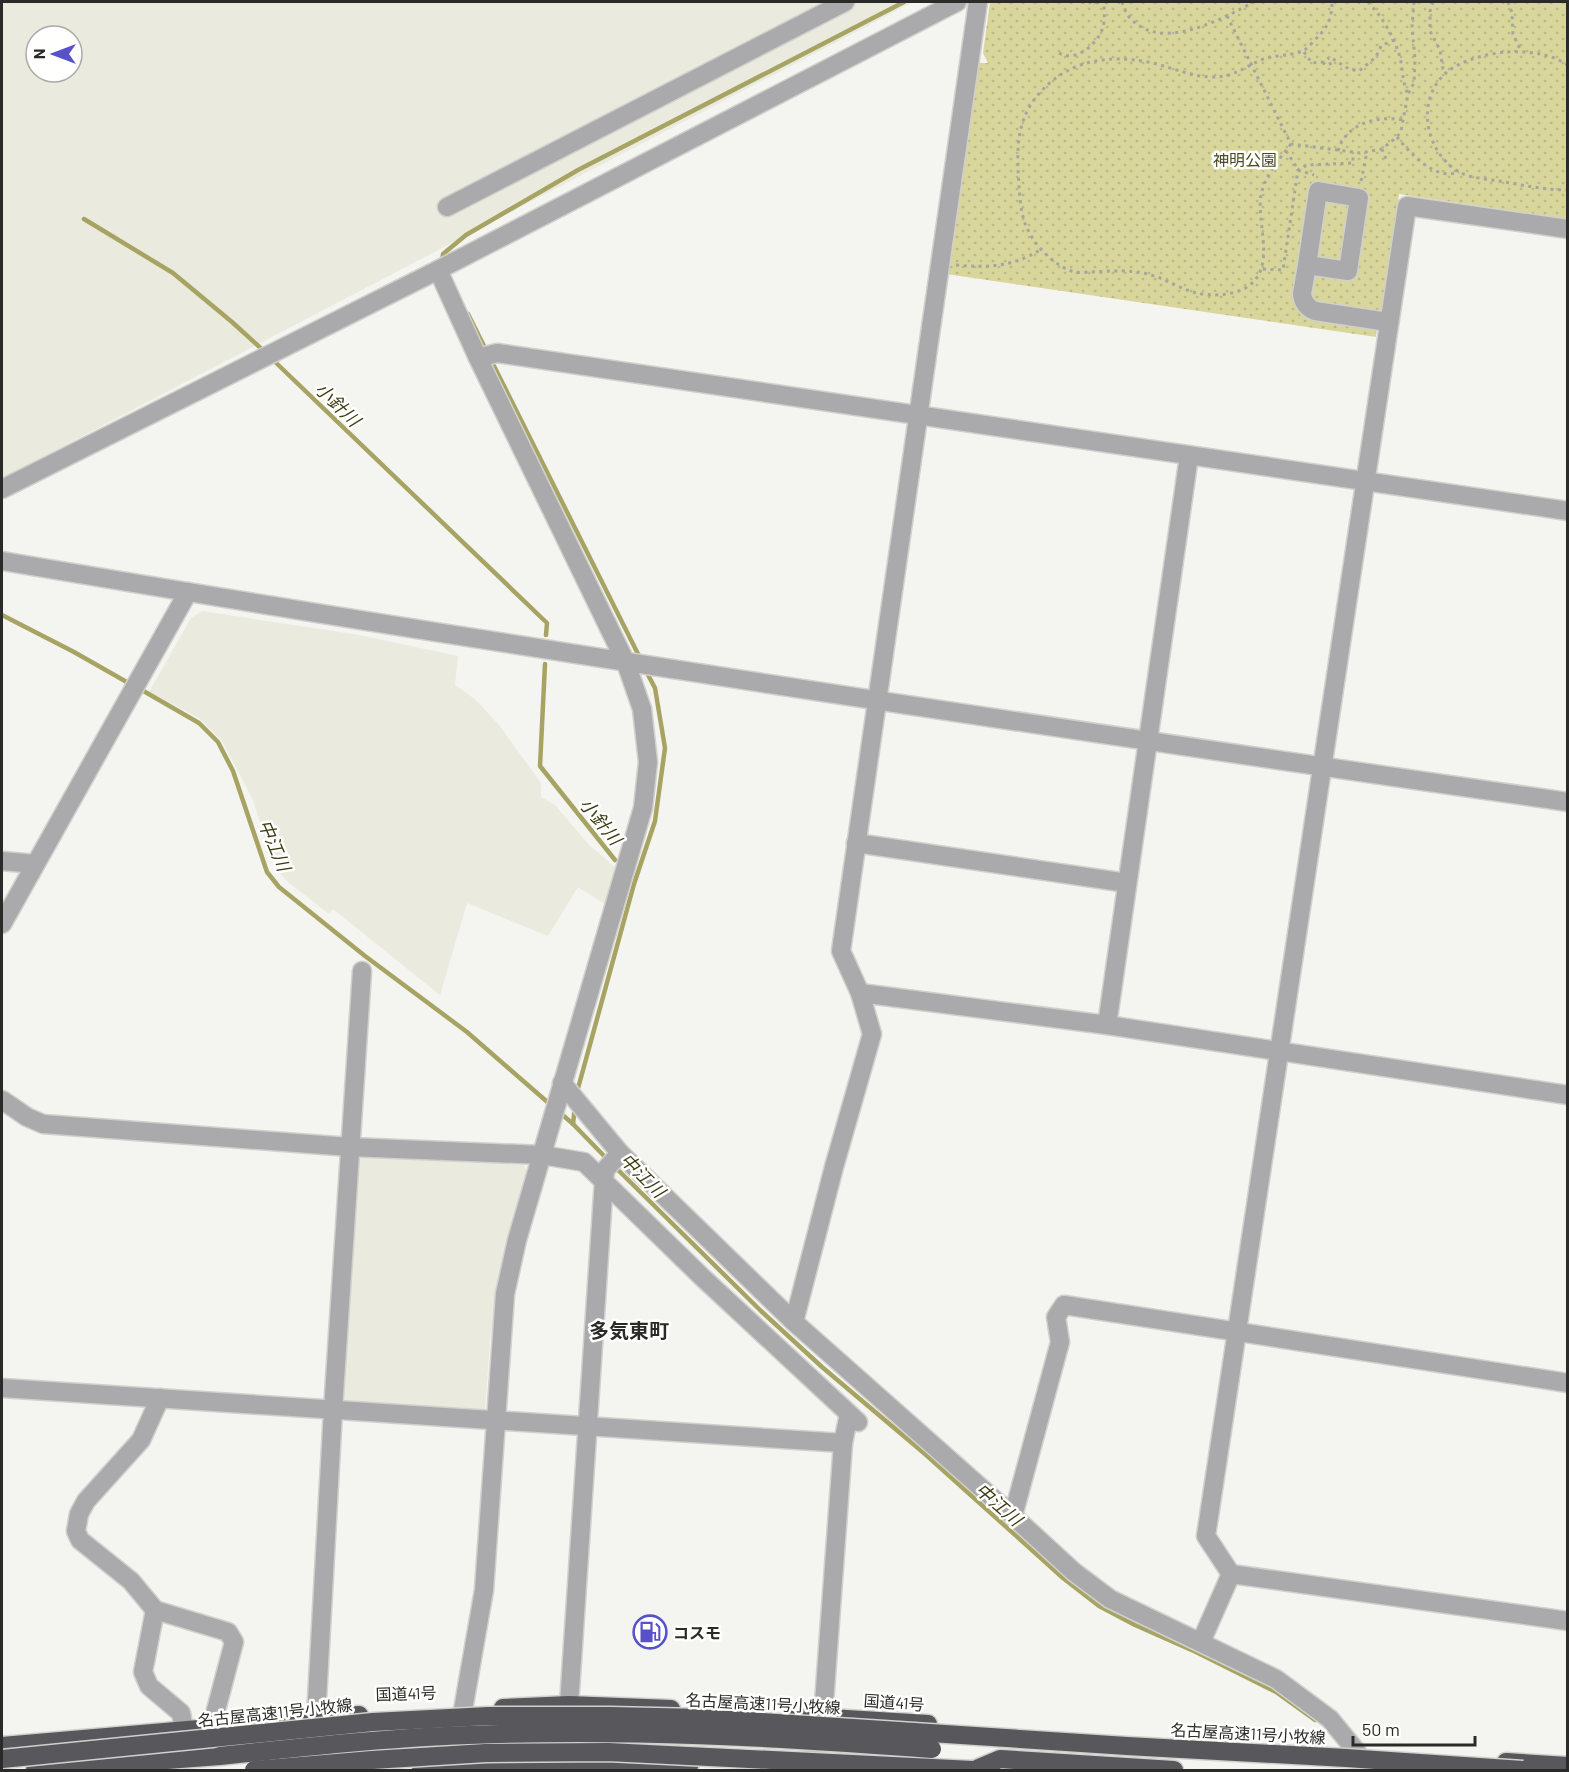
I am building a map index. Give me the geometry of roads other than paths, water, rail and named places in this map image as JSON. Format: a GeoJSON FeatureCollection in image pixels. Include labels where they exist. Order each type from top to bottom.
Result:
{"type":"FeatureCollection","features":[{"type":"Feature","properties":{"kind":"highway","name":"国道41号"},"geometry":{"type":"LineString","coordinates":[[2,1746],[365,1714],[569,1705],[823,1717],[1568,1766]]}},
{"type":"Feature","properties":{"kind":"highway","name":"名古屋高速11号小牧線"},"geometry":{"type":"LineString","coordinates":[[2,1759],[373,1722],[488,1716],[610,1716],[702,1718],[1522,1770]]}},
{"type":"Feature","properties":{"kind":"highway"},"geometry":{"type":"LineString","coordinates":[[35,1770],[478,1734],[577,1732],[790,1738],[932,1749],[969,1732],[1284,1751],[1288,1748]]}},
{"type":"Feature","properties":{"kind":"highway"},"geometry":{"type":"LineString","coordinates":[[254,1770],[486,1753],[609,1752],[974,1770],[999,1759],[1174,1770]]}},
{"type":"Feature","properties":{"kind":"highway"},"geometry":{"type":"LineString","coordinates":[[420,1770],[532,1762],[723,1765],[803,1770]]}},
{"type":"Feature","properties":{"kind":"street"},"geometry":{"type":"LineString","coordinates":[[447,207],[845,2]]}},
{"type":"Feature","properties":{"kind":"street"},"geometry":{"type":"LineString","coordinates":[[2,489],[438,270],[957,2]]}},
{"type":"Feature","properties":{"kind":"street"},"geometry":{"type":"LineString","coordinates":[[794,1322],[834,1167],[872,1034],[860,993],[841,951],[978,2]]}},
{"type":"Feature","properties":{"kind":"street"},"geometry":{"type":"LineString","coordinates":[[1307,265],[1348,271],[1359,198],[1318,191],[1307,265],[1303,298],[1311,309],[1388,322]]}},
{"type":"Feature","properties":{"kind":"street"},"geometry":{"type":"LineString","coordinates":[[1568,229],[1407,206],[1321,766],[1239,1333],[1206,1536],[1231,1574],[1568,1622]]}},
{"type":"Feature","properties":{"kind":"street"},"geometry":{"type":"LineString","coordinates":[[438,270],[478,358],[628,663],[642,709],[648,762],[644,808],[517,1240],[505,1294],[484,1590],[463,1710]]}},
{"type":"Feature","properties":{"kind":"street"},"geometry":{"type":"LineString","coordinates":[[478,358],[497,353],[1568,512]]}},
{"type":"Feature","properties":{"kind":"street"},"geometry":{"type":"LineString","coordinates":[[1107,1025],[1189,456]]}},
{"type":"Feature","properties":{"kind":"street"},"geometry":{"type":"LineString","coordinates":[[2,561],[628,663],[1568,802]]}},
{"type":"Feature","properties":{"kind":"street"},"geometry":{"type":"LineString","coordinates":[[2,924],[188,592]]}},
{"type":"Feature","properties":{"kind":"street"},"geometry":{"type":"LineString","coordinates":[[856,843],[1127,883]]}},
{"type":"Feature","properties":{"kind":"street"},"geometry":{"type":"LineString","coordinates":[[2,861],[35,864]]}},
{"type":"Feature","properties":{"kind":"street"},"geometry":{"type":"LineString","coordinates":[[316,1718],[333,1410],[362,971]]}},
{"type":"Feature","properties":{"kind":"street"},"geometry":{"type":"LineString","coordinates":[[860,993],[1107,1025],[1568,1095]]}},
{"type":"Feature","properties":{"kind":"street"},"geometry":{"type":"LineString","coordinates":[[561,1087],[620,1153],[794,1322],[1074,1572],[1110,1599],[1276,1679],[1330,1719],[1357,1752]]}},
{"type":"Feature","properties":{"kind":"street"},"geometry":{"type":"LineString","coordinates":[[2,1100],[27,1117],[44,1124],[351,1147],[542,1155],[584,1162],[605,1175],[702,1277],[853,1418],[843,1443],[823,1717],[810,1770]]}},
{"type":"Feature","properties":{"kind":"street"},"geometry":{"type":"LineString","coordinates":[[569,1705],[605,1175],[620,1153]]}},
{"type":"Feature","properties":{"kind":"street"},"geometry":{"type":"LineString","coordinates":[[1013,1516],[1060,1342],[1056,1317],[1064,1305],[1568,1383]]}},
{"type":"Feature","properties":{"kind":"street"},"geometry":{"type":"LineString","coordinates":[[2,1388],[843,1443]]}},
{"type":"Feature","properties":{"kind":"street"},"geometry":{"type":"LineString","coordinates":[[160,1398],[141,1440],[86,1501],[79,1514],[76,1531],[80,1540],[131,1581],[155,1610],[228,1632],[234,1642],[216,1710],[216,1728]]}},
{"type":"Feature","properties":{"kind":"street"},"geometry":{"type":"LineString","coordinates":[[1201,1642],[1231,1574]]}},
{"type":"Feature","properties":{"kind":"street"},"geometry":{"type":"LineString","coordinates":[[155,1610],[143,1672],[148,1686],[181,1713],[184,1730]]}},
{"type":"Feature","properties":{"kind":"waterway"},"geometry":{"type":"LineString","coordinates":[[442,262],[443,254],[466,235],[578,170],[904,2]]}},
{"type":"Feature","properties":{"kind":"waterway","name":"小針川"},"geometry":{"type":"LineString","coordinates":[[84,219],[173,273],[265,352]]}},
{"type":"Feature","properties":{"kind":"waterway"},"geometry":{"type":"LineString","coordinates":[[468,314],[487,352]]}},
{"type":"Feature","properties":{"kind":"waterway","name":"小針川"},"geometry":{"type":"LineString","coordinates":[[271,358],[547,623],[546,635]]}},
{"type":"Feature","properties":{"kind":"waterway"},"geometry":{"type":"LineString","coordinates":[[491,360],[640,658]]}},
{"type":"Feature","properties":{"kind":"waterway","name":"中江川"},"geometry":{"type":"LineString","coordinates":[[2,615],[132,685]]}},
{"type":"Feature","properties":{"kind":"waterway","name":"小針川"},"geometry":{"type":"LineString","coordinates":[[545,664],[540,766],[615,860]]}},
{"type":"Feature","properties":{"kind":"waterway","name":"小針川"},"geometry":{"type":"LineString","coordinates":[[577,1092],[634,884],[655,821],[665,748],[655,688],[646,671]]}},
{"type":"Feature","properties":{"kind":"waterway","name":"中江川"},"geometry":{"type":"LineString","coordinates":[[140,689],[199,723],[218,742],[233,771],[267,872],[279,887],[365,956],[467,1032],[552,1106]]}},
{"type":"Feature","properties":{"kind":"waterway"},"geometry":{"type":"LineString","coordinates":[[573,1124],[575,1106]]}},
{"type":"Feature","properties":{"kind":"waterway","name":"中江川"},"geometry":{"type":"LineString","coordinates":[[558,1111],[608,1160]]}},
{"type":"Feature","properties":{"kind":"waterway","name":"中江川"},"geometry":{"type":"LineString","coordinates":[[614,1166],[761,1311],[822,1367],[925,1454],[1063,1578],[1099,1606],[1276,1692],[1315,1720]]}},
{"type":"Feature","properties":{"kind":"place","name":"コスモ"},"geometry":{"type":"Point","coordinates":[650,1632]}},
{"type":"Feature","properties":{"kind":"district","name":"多気東町"},"geometry":{"type":"Point","coordinates":[629,1330]}},
{"type":"Feature","properties":{"kind":"park label","name":"神明公園"},"geometry":{"type":"Point","coordinates":[1245,159]}}]}
